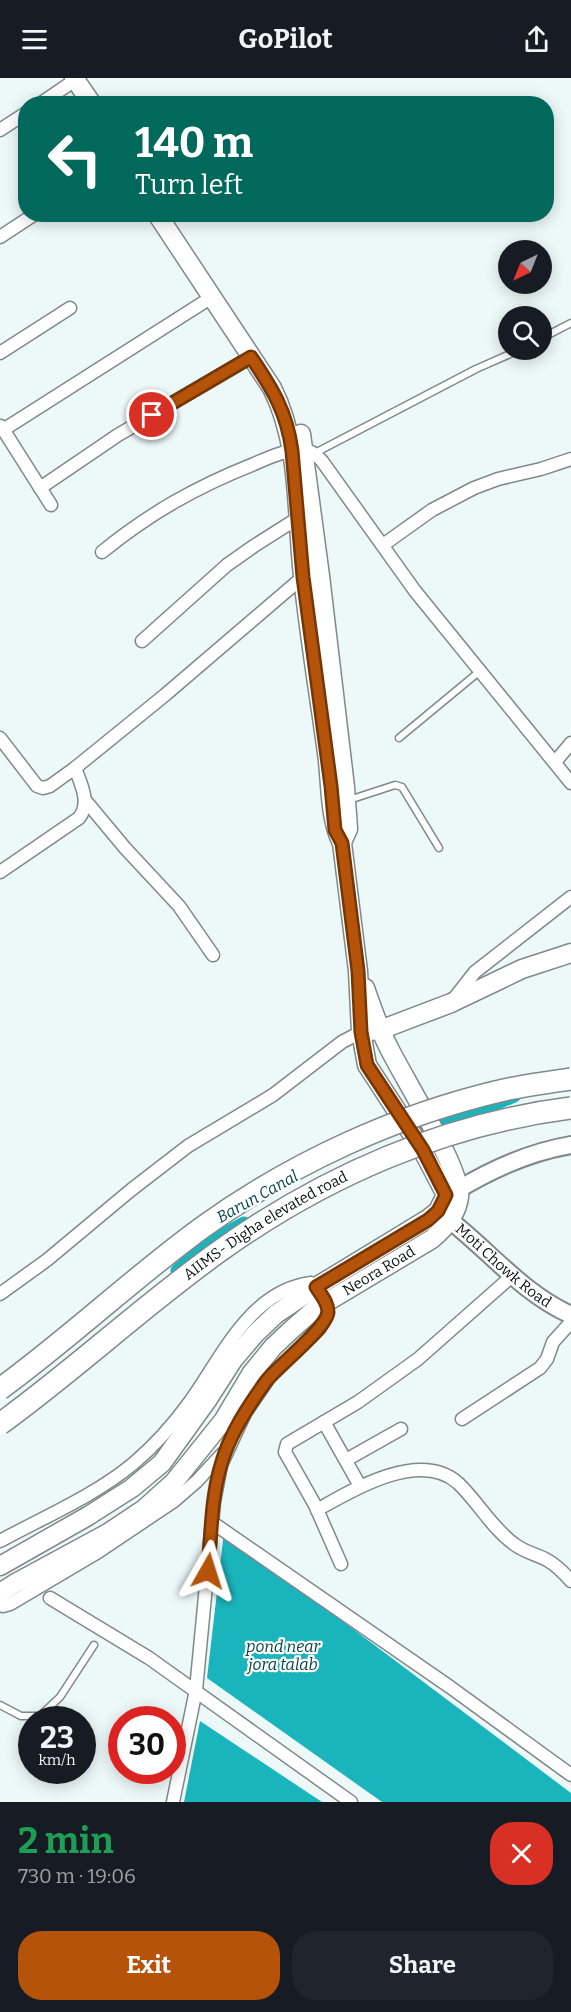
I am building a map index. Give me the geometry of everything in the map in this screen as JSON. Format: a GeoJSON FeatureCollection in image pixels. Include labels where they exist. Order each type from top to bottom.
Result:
{"type":"FeatureCollection","features":[{"type":"Feature","properties":{"kind":"highway","name":"AIIMS- Digha elevated road"},"geometry":{"type":"LineString","coordinates":[[0,1389],[203,1227],[252,1195],[340,1146],[454,1104],[505,1090],[571,1079]]}},
{"type":"Feature","properties":{"kind":"highway","name":"AIIMS- Digha elevated road"},"geometry":{"type":"LineString","coordinates":[[0,1424],[220,1251],[305,1196],[397,1153],[464,1131],[511,1119],[571,1108]]}},
{"type":"Feature","properties":{"kind":"main road"},"geometry":{"type":"LineString","coordinates":[[74,79],[86,96]]}},
{"type":"Feature","properties":{"kind":"main road"},"geometry":{"type":"LineString","coordinates":[[162,222],[272,388],[290,432],[304,451],[298,519],[303,577],[335,830],[342,843],[358,971],[361,1032],[367,1065],[423,1150],[446,1195],[444,1216]]}},
{"type":"Feature","properties":{"kind":"main road"},"geometry":{"type":"LineString","coordinates":[[175,222],[282,383],[295,411],[304,451],[346,802],[348,829],[342,843]]}},
{"type":"Feature","properties":{"kind":"main road"},"geometry":{"type":"LineString","coordinates":[[361,1032],[380,1030],[451,1003],[522,969],[571,953]]}},
{"type":"Feature","properties":{"kind":"main road"},"geometry":{"type":"LineString","coordinates":[[0,1566],[88,1516],[132,1488],[162,1463],[233,1360],[276,1314],[315,1298],[428,1220],[444,1216],[460,1197],[452,1164],[389,1049],[358,971]]}},
{"type":"Feature","properties":{"kind":"main road"},"geometry":{"type":"LineString","coordinates":[[1,1603],[14,1584],[108,1533],[144,1509],[174,1482],[223,1421],[251,1374],[315,1298]]}},
{"type":"Feature","properties":{"kind":"street"},"geometry":{"type":"LineString","coordinates":[[51,96],[74,79]]}},
{"type":"Feature","properties":{"kind":"street"},"geometry":{"type":"LineString","coordinates":[[0,130],[18,118]]}},
{"type":"Feature","properties":{"kind":"street"},"geometry":{"type":"LineString","coordinates":[[0,237],[23,222]]}},
{"type":"Feature","properties":{"kind":"street"},"geometry":{"type":"LineString","coordinates":[[51,505],[2,428],[212,297]]}},
{"type":"Feature","properties":{"kind":"street"},"geometry":{"type":"LineString","coordinates":[[0,353],[70,308]]}},
{"type":"Feature","properties":{"kind":"street"},"geometry":{"type":"LineString","coordinates":[[39,488],[118,435],[251,357]]}},
{"type":"Feature","properties":{"kind":"street"},"geometry":{"type":"LineString","coordinates":[[102,552],[141,522],[178,498],[238,470],[304,451],[322,461],[415,591],[571,783]]}},
{"type":"Feature","properties":{"kind":"street"},"geometry":{"type":"LineString","coordinates":[[383,545],[432,510],[474,488],[571,459]]}},
{"type":"Feature","properties":{"kind":"street"},"geometry":{"type":"LineString","coordinates":[[142,641],[227,565],[298,519]]}},
{"type":"Feature","properties":{"kind":"street"},"geometry":{"type":"LineString","coordinates":[[0,738],[37,786],[43,788],[50,786],[165,694],[303,577]]}},
{"type":"Feature","properties":{"kind":"street"},"geometry":{"type":"LineString","coordinates":[[555,762],[571,743]]}},
{"type":"Feature","properties":{"kind":"street"},"geometry":{"type":"LineString","coordinates":[[0,872],[79,818],[84,812],[85,800],[82,784],[75,768]]}},
{"type":"Feature","properties":{"kind":"street"},"geometry":{"type":"LineString","coordinates":[[85,800],[125,848],[184,912],[213,955]]}},
{"type":"Feature","properties":{"kind":"street"},"geometry":{"type":"LineString","coordinates":[[451,1003],[475,972],[571,897]]}},
{"type":"Feature","properties":{"kind":"street"},"geometry":{"type":"LineString","coordinates":[[0,1294],[47,1260],[188,1146],[273,1095],[342,1042],[361,1032]]}},
{"type":"Feature","properties":{"kind":"street"},"geometry":{"type":"LineString","coordinates":[[459,1189],[492,1169],[520,1157],[571,1145]]}},
{"type":"Feature","properties":{"kind":"street","name":"Moti Chowk Road"},"geometry":{"type":"LineString","coordinates":[[444,1216],[512,1276],[555,1307],[571,1315]]}},
{"type":"Feature","properties":{"kind":"street"},"geometry":{"type":"LineString","coordinates":[[341,1564],[317,1510],[287,1457],[285,1448],[292,1440],[358,1402],[418,1359],[512,1276]]}},
{"type":"Feature","properties":{"kind":"street"},"geometry":{"type":"LineString","coordinates":[[0,1541],[101,1486],[132,1464],[158,1440],[188,1404],[241,1325],[258,1308],[297,1285],[311,1283],[315,1298],[328,1312],[325,1320],[319,1329],[269,1378],[245,1413],[227,1448],[217,1483],[196,1690],[174,1802]]}},
{"type":"Feature","properties":{"kind":"street"},"geometry":{"type":"LineString","coordinates":[[462,1419],[540,1368],[547,1359],[553,1342],[571,1322]]}},
{"type":"Feature","properties":{"kind":"street"},"geometry":{"type":"LineString","coordinates":[[324,1422],[360,1486]]}},
{"type":"Feature","properties":{"kind":"street"},"geometry":{"type":"LineString","coordinates":[[346,1460],[401,1429]]}},
{"type":"Feature","properties":{"kind":"street"},"geometry":{"type":"LineString","coordinates":[[1,1603],[10,1604],[98,1552],[174,1502],[227,1448]]}},
{"type":"Feature","properties":{"kind":"street"},"geometry":{"type":"LineString","coordinates":[[317,1510],[360,1486],[399,1473],[429,1471],[458,1483],[514,1544],[546,1559],[571,1581]]}},
{"type":"Feature","properties":{"kind":"street"},"geometry":{"type":"LineString","coordinates":[[213,1523],[450,1687],[571,1775]]}},
{"type":"Feature","properties":{"kind":"street"},"geometry":{"type":"LineString","coordinates":[[50,1598],[149,1658],[351,1802]]}},
{"type":"Feature","properties":{"kind":"lane"},"geometry":{"type":"LineString","coordinates":[[552,332],[571,322]]}},
{"type":"Feature","properties":{"kind":"lane"},"geometry":{"type":"LineString","coordinates":[[304,451],[498,359]]}},
{"type":"Feature","properties":{"kind":"lane"},"geometry":{"type":"LineString","coordinates":[[399,738],[480,671]]}},
{"type":"Feature","properties":{"kind":"lane"},"geometry":{"type":"LineString","coordinates":[[346,802],[395,785],[402,787],[439,848]]}},
{"type":"Feature","properties":{"kind":"lane"},"geometry":{"type":"LineString","coordinates":[[0,1705],[21,1716],[40,1716],[60,1697],[94,1645]]}},
{"type":"Feature","properties":{"kind":"water","name":"pond near jora talab"},"geometry":{"type":"Polygon","coordinates":[[[224,1532],[571,1793],[571,1802],[382,1802],[207,1678],[224,1532]]]}},
{"type":"Feature","properties":{"kind":"water"},"geometry":{"type":"Polygon","coordinates":[[[200,1721],[322,1802],[184,1802],[200,1721]]]}},
{"type":"Feature","properties":{"kind":"waterway","name":"Barun Canal"},"geometry":{"type":"LineString","coordinates":[[423,1134],[514,1095]]}},
{"type":"Feature","properties":{"kind":"waterway","name":"Barun Canal"},"geometry":{"type":"LineString","coordinates":[[178,1271],[211,1242],[244,1224]]}},
{"type":"Feature","properties":{"kind":"route"},"geometry":{"type":"LineString","coordinates":[[152,415],[251,357],[272,388],[285,414],[290,432],[303,577],[335,830],[342,843],[358,971],[361,1032],[367,1065],[423,1150],[446,1195],[444,1203],[428,1220],[316,1287],[326,1302],[328,1312],[325,1320],[319,1329],[269,1378],[245,1413],[227,1448],[221,1465],[214,1502],[208,1571]]}}]}
